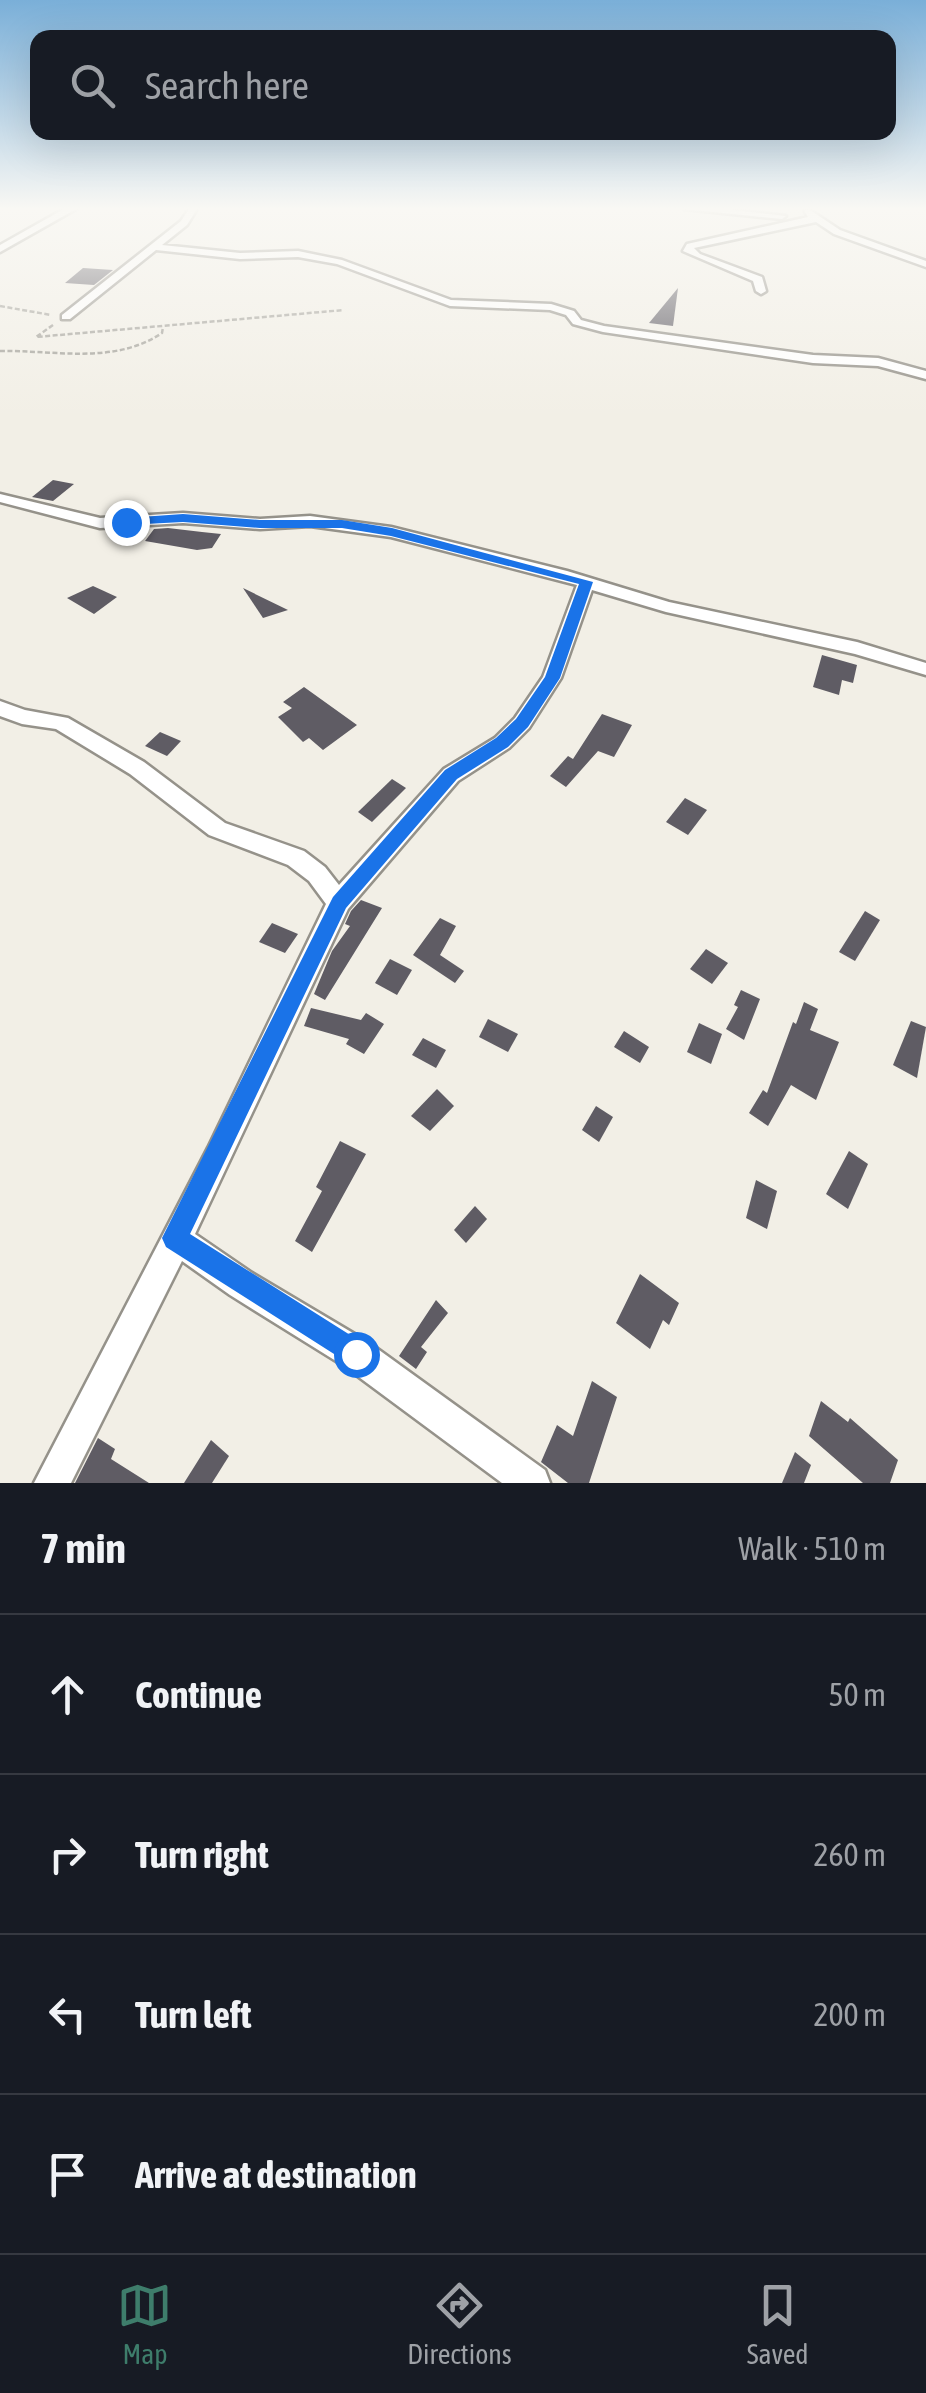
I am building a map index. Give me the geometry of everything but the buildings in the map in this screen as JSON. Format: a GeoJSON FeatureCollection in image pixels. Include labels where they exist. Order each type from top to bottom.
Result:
{"type":"FeatureCollection","features":[{"type":"Feature","properties":{"kind":"street"},"geometry":{"type":"LineString","coordinates":[[66,317],[115,278]]}},
{"type":"Feature","properties":{"kind":"street"},"geometry":{"type":"LineString","coordinates":[[382,278],[450,303],[551,307],[570,314],[577,322],[603,329],[813,359],[878,362],[926,375]]}},
{"type":"Feature","properties":{"kind":"street"},"geometry":{"type":"LineString","coordinates":[[756,278],[762,291]]}},
{"type":"Feature","properties":{"kind":"street"},"geometry":{"type":"LineString","coordinates":[[0,498],[100,523],[183,518],[244,524],[342,524],[392,532],[586,582],[695,615],[843,645],[926,669]]}},
{"type":"Feature","properties":{"kind":"street"},"geometry":{"type":"LineString","coordinates":[[52,1483],[218,1158],[339,902],[451,775],[502,743],[522,723],[552,678],[586,582]]}},
{"type":"Feature","properties":{"kind":"street"},"geometry":{"type":"LineString","coordinates":[[0,708],[22,717],[61,723],[137,768],[217,829],[296,858],[317,874],[339,902]]}},
{"type":"Feature","properties":{"kind":"street"},"geometry":{"type":"LineString","coordinates":[[175,1238],[356,1354],[532,1483]]}},
{"type":"Feature","properties":{"kind":"path"},"geometry":{"type":"LineString","coordinates":[[0,306],[66,317]]}},
{"type":"Feature","properties":{"kind":"path"},"geometry":{"type":"LineString","coordinates":[[66,317],[36,337],[344,310]]}},
{"type":"Feature","properties":{"kind":"path"},"geometry":{"type":"LineString","coordinates":[[0,351],[83,354],[144,346],[162,333],[162,327]]}},
{"type":"Feature","properties":{"kind":"route"},"geometry":{"type":"LineString","coordinates":[[126,522],[183,518],[228,523],[342,524],[392,532],[586,582],[552,678],[522,723],[502,743],[451,775],[339,902],[218,1158],[175,1238],[241,1284],[356,1354]]}}]}
